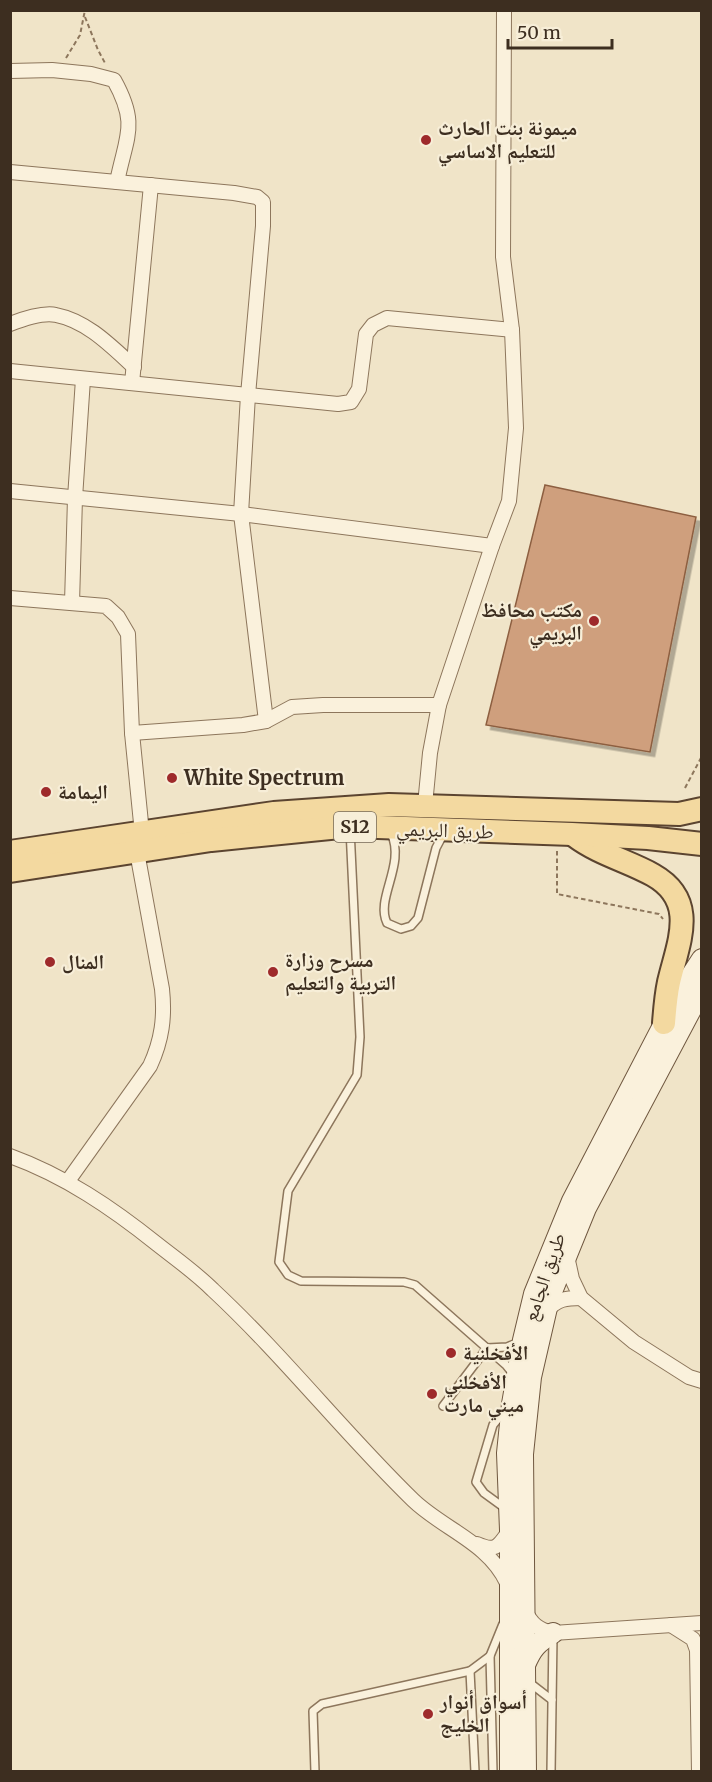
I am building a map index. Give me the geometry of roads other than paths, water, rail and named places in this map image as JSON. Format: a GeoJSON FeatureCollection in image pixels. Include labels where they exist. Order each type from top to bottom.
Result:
{"type":"FeatureCollection","features":[{"type":"Feature","properties":{"kind":"main road","name":"طريق البريمي"},"geometry":{"type":"LineString","coordinates":[[10,871],[274,813],[389,805],[679,814],[702,809]]}},
{"type":"Feature","properties":{"kind":"main road","name":"طريق البريمي"},"geometry":{"type":"LineString","coordinates":[[10,852],[238,837],[350,826],[564,833],[702,844]]}},
{"type":"Feature","properties":{"kind":"main road"},"geometry":{"type":"LineString","coordinates":[[564,833],[651,874],[668,886],[680,907],[682,919],[680,942],[669,984],[664,1023]]}},
{"type":"Feature","properties":{"kind":"main road","name":"طريق الجامع"},"geometry":{"type":"LineString","coordinates":[[526,1772],[525,1674],[516,1610],[509,1588],[510,1521],[507,1453],[512,1404],[523,1340],[534,1294],[572,1201],[681,991],[702,959]]}},
{"type":"Feature","properties":{"kind":"main road","name":"طريق الجامع"},"geometry":{"type":"LineString","coordinates":[[510,1772],[523,1454],[531,1377],[546,1311],[586,1208],[702,989]]}},
{"type":"Feature","properties":{"kind":"main road"},"geometry":{"type":"LineString","coordinates":[[525,1674],[531,1650],[553,1633]]}},
{"type":"Feature","properties":{"kind":"street"},"geometry":{"type":"LineString","coordinates":[[425,805],[430,753],[439,705],[509,501],[516,428],[512,330],[503,257],[504,10]]}},
{"type":"Feature","properties":{"kind":"street"},"geometry":{"type":"LineString","coordinates":[[10,71],[52,70],[91,74],[114,80],[123,95],[130,118],[129,134],[117,182]]}},
{"type":"Feature","properties":{"kind":"street"},"geometry":{"type":"LineString","coordinates":[[10,172],[234,193],[257,197],[263,202],[241,514],[266,721]]}},
{"type":"Feature","properties":{"kind":"street"},"geometry":{"type":"LineString","coordinates":[[132,383],[151,185]]}},
{"type":"Feature","properties":{"kind":"street"},"geometry":{"type":"LineString","coordinates":[[10,324],[27,318],[55,314],[80,323],[105,341],[134,367]]}},
{"type":"Feature","properties":{"kind":"street"},"geometry":{"type":"LineString","coordinates":[[10,371],[338,404],[351,402],[359,390],[366,334],[373,325],[387,318],[512,330]]}},
{"type":"Feature","properties":{"kind":"street"},"geometry":{"type":"LineString","coordinates":[[72,603],[75,498],[83,379]]}},
{"type":"Feature","properties":{"kind":"street"},"geometry":{"type":"LineString","coordinates":[[10,491],[241,514],[492,546]]}},
{"type":"Feature","properties":{"kind":"street"},"geometry":{"type":"LineString","coordinates":[[10,598],[106,606],[118,617],[128,634],[139,842],[162,988],[163,1028],[150,1066],[68,1181]]}},
{"type":"Feature","properties":{"kind":"street"},"geometry":{"type":"LineString","coordinates":[[132,733],[243,725],[266,721],[292,707],[439,705]]}},
{"type":"Feature","properties":{"kind":"street"},"geometry":{"type":"LineString","coordinates":[[10,1155],[68,1181],[102,1202],[213,1289],[415,1502],[470,1541],[501,1569],[509,1588]]}},
{"type":"Feature","properties":{"kind":"street"},"geometry":{"type":"LineString","coordinates":[[567,1256],[572,1279],[581,1298],[634,1342],[689,1377],[702,1381]]}},
{"type":"Feature","properties":{"kind":"street"},"geometry":{"type":"LineString","coordinates":[[546,1311],[555,1302],[566,1298],[581,1298]]}},
{"type":"Feature","properties":{"kind":"street"},"geometry":{"type":"LineString","coordinates":[[470,1541],[488,1549],[498,1546],[510,1521]]}},
{"type":"Feature","properties":{"kind":"street"},"geometry":{"type":"LineString","coordinates":[[516,1610],[541,1631],[553,1633],[702,1623]]}},
{"type":"Feature","properties":{"kind":"street"},"geometry":{"type":"LineString","coordinates":[[671,1625],[693,1639],[697,1650],[699,1772]]}},
{"type":"Feature","properties":{"kind":"lane"},"geometry":{"type":"LineString","coordinates":[[350,826],[360,1038],[357,1075],[288,1191],[279,1262],[288,1275],[301,1281],[404,1282],[415,1286],[506,1365],[516,1379]]}},
{"type":"Feature","properties":{"kind":"lane"},"geometry":{"type":"LineString","coordinates":[[388,828],[395,842],[396,858],[384,913],[387,923],[401,929],[411,926],[418,918],[436,848],[446,830]]}},
{"type":"Feature","properties":{"kind":"lane"},"geometry":{"type":"LineString","coordinates":[[487,1348],[507,1347],[523,1340]]}},
{"type":"Feature","properties":{"kind":"lane"},"geometry":{"type":"LineString","coordinates":[[443,1407],[487,1348]]}},
{"type":"Feature","properties":{"kind":"lane"},"geometry":{"type":"LineString","coordinates":[[510,1521],[476,1482],[493,1425],[498,1416],[512,1404]]}},
{"type":"Feature","properties":{"kind":"lane"},"geometry":{"type":"LineString","coordinates":[[315,1772],[313,1711],[322,1704],[470,1671],[490,1656],[516,1610]]}},
{"type":"Feature","properties":{"kind":"lane"},"geometry":{"type":"LineString","coordinates":[[551,1772],[553,1633]]}},
{"type":"Feature","properties":{"kind":"lane"},"geometry":{"type":"LineString","coordinates":[[490,1656],[493,1772]]}},
{"type":"Feature","properties":{"kind":"lane"},"geometry":{"type":"LineString","coordinates":[[470,1671],[475,1772]]}},
{"type":"Feature","properties":{"kind":"lane"},"geometry":{"type":"LineString","coordinates":[[525,1674],[552,1700]]}},
{"type":"Feature","properties":{"kind":"place","name":"ميمونة بنت الحارث للتعليم الاساسي"},"geometry":{"type":"Point","coordinates":[426,140]}},
{"type":"Feature","properties":{"kind":"place","name":"مكتب محافظ البريمي"},"geometry":{"type":"Point","coordinates":[594,621]}},
{"type":"Feature","properties":{"kind":"place","name":"White Spectrum"},"geometry":{"type":"Point","coordinates":[172,778]}},
{"type":"Feature","properties":{"kind":"place","name":"اليمامة"},"geometry":{"type":"Point","coordinates":[46,792]}},
{"type":"Feature","properties":{"kind":"place","name":"المنال"},"geometry":{"type":"Point","coordinates":[50,962]}},
{"type":"Feature","properties":{"kind":"place","name":"مسرح وزارة التربية والتعليم"},"geometry":{"type":"Point","coordinates":[273,972]}},
{"type":"Feature","properties":{"kind":"place","name":"الأفخلنية"},"geometry":{"type":"Point","coordinates":[451,1353]}},
{"type":"Feature","properties":{"kind":"place","name":"الأفخلني ميني مارت"},"geometry":{"type":"Point","coordinates":[432,1394]}},
{"type":"Feature","properties":{"kind":"place","name":"أسواق أنوار الخليج"},"geometry":{"type":"Point","coordinates":[428,1714]}}]}
